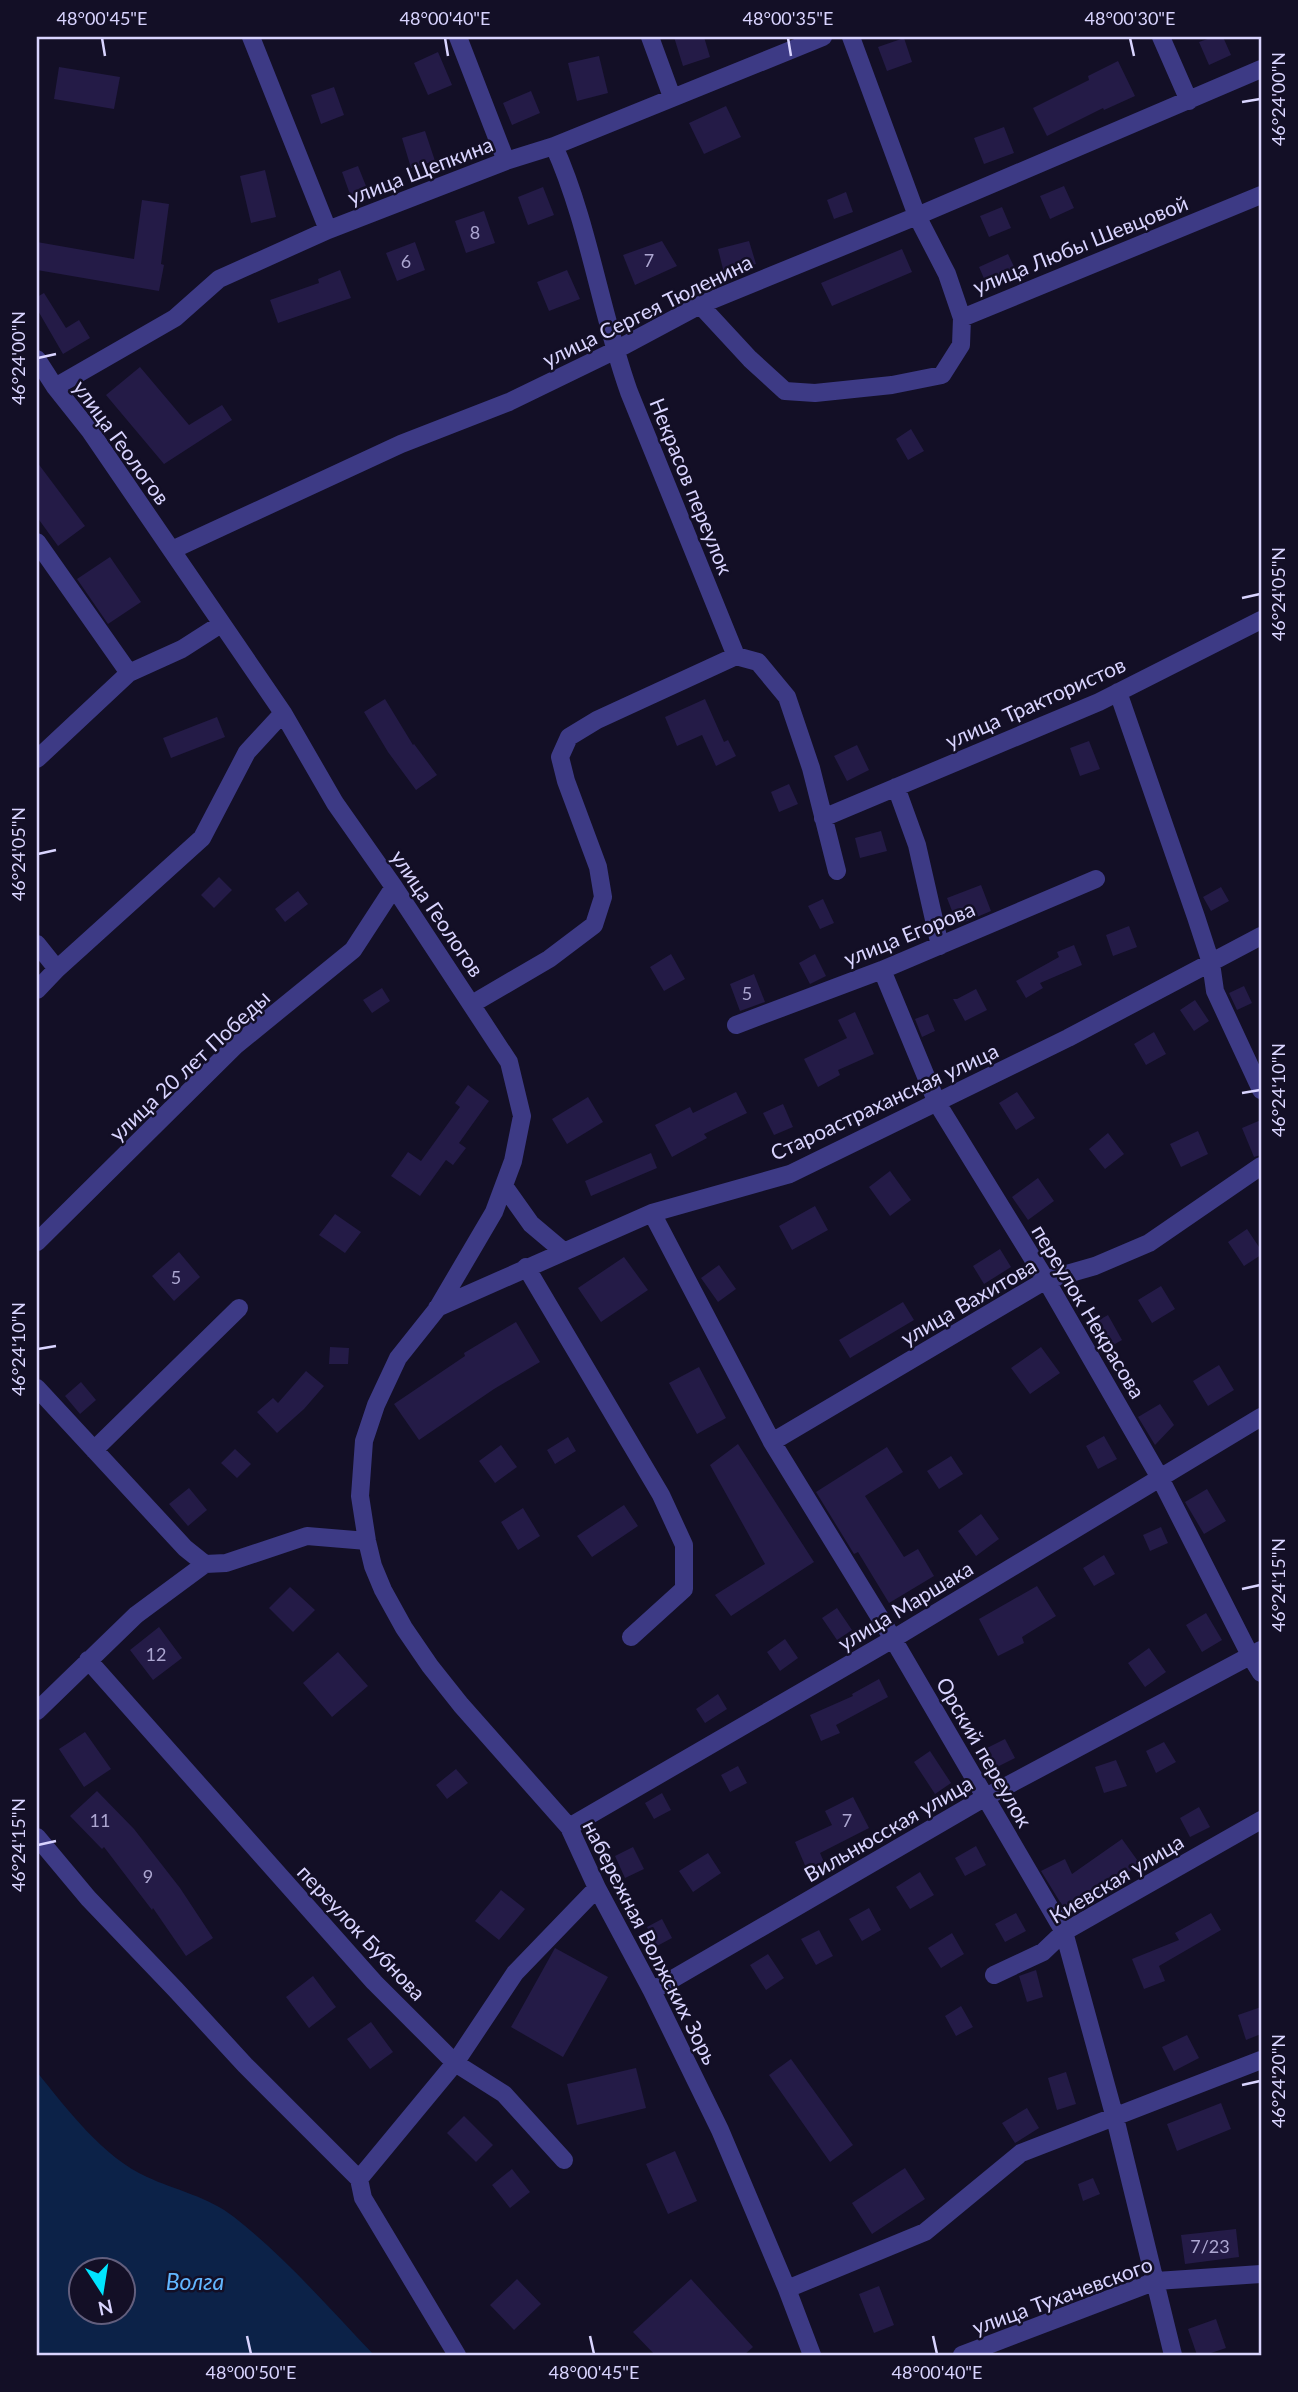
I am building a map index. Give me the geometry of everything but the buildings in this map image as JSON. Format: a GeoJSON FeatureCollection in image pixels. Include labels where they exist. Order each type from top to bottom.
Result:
{"type":"FeatureCollection","features":[{"type":"Feature","properties":{"kind":"street"},"geometry":{"type":"LineString","coordinates":[[251,37],[328,230]]}},
{"type":"Feature","properties":{"kind":"street"},"geometry":{"type":"LineString","coordinates":[[458,37],[506,161]]}},
{"type":"Feature","properties":{"kind":"street"},"geometry":{"type":"LineString","coordinates":[[650,37],[673,97]]}},
{"type":"Feature","properties":{"kind":"street","name":"улица Щепкина"},"geometry":{"type":"LineString","coordinates":[[55,387],[175,318],[219,279],[328,230],[506,161],[554,146],[823,37]]}},
{"type":"Feature","properties":{"kind":"street"},"geometry":{"type":"LineString","coordinates":[[850,37],[917,216],[947,274],[961,318]]}},
{"type":"Feature","properties":{"kind":"street"},"geometry":{"type":"LineString","coordinates":[[1161,37],[1189,101]]}},
{"type":"Feature","properties":{"kind":"street","name":"улица Сергея Тюленина"},"geometry":{"type":"LineString","coordinates":[[172,550],[401,444],[509,402],[700,305],[917,216],[1261,69]]}},
{"type":"Feature","properties":{"kind":"street","name":"Некрасов переулок"},"geometry":{"type":"LineString","coordinates":[[554,146],[570,181],[614,351],[736,656]]}},
{"type":"Feature","properties":{"kind":"street","name":"улица Любы Шевцовой"},"geometry":{"type":"LineString","coordinates":[[700,305],[750,359],[785,391],[815,393],[892,385],[942,375],[961,345],[961,318],[1261,195]]}},
{"type":"Feature","properties":{"kind":"street","name":"улица Геологов"},"geometry":{"type":"LineString","coordinates":[[37,359],[55,387],[90,431],[283,713],[335,803],[394,887],[509,1062],[522,1116],[513,1161],[494,1212],[437,1308],[398,1358],[376,1405],[364,1441],[360,1496],[367,1541]]}},
{"type":"Feature","properties":{"kind":"street"},"geometry":{"type":"LineString","coordinates":[[37,542],[129,673]]}},
{"type":"Feature","properties":{"kind":"street","name":"улица Трактористов"},"geometry":{"type":"LineString","coordinates":[[823,818],[1118,692],[1261,620]]}},
{"type":"Feature","properties":{"kind":"street"},"geometry":{"type":"LineString","coordinates":[[37,759],[129,673],[182,649],[221,624]]}},
{"type":"Feature","properties":{"kind":"street"},"geometry":{"type":"LineString","coordinates":[[472,1004],[549,959],[594,925],[603,897],[598,867],[565,781],[560,757],[569,737],[597,720],[736,656],[758,662],[788,697],[811,768],[838,871]]}},
{"type":"Feature","properties":{"kind":"street"},"geometry":{"type":"LineString","coordinates":[[1118,692],[1211,963],[1215,991],[1261,1090]]}},
{"type":"Feature","properties":{"kind":"street"},"geometry":{"type":"LineString","coordinates":[[37,990],[202,838],[247,752],[283,713]]}},
{"type":"Feature","properties":{"kind":"street"},"geometry":{"type":"LineString","coordinates":[[897,787],[917,845],[940,946]]}},
{"type":"Feature","properties":{"kind":"street","name":"улица Егорова"},"geometry":{"type":"LineString","coordinates":[[736,1025],[882,970],[1096,879]]}},
{"type":"Feature","properties":{"kind":"street","name":"улица 20 лет Победы"},"geometry":{"type":"LineString","coordinates":[[37,1242],[236,1046],[353,950],[394,887]]}},
{"type":"Feature","properties":{"kind":"street","name":"Староастраханская улица"},"geometry":{"type":"LineString","coordinates":[[437,1308],[652,1213],[789,1174],[937,1103],[1261,936]]}},
{"type":"Feature","properties":{"kind":"street"},"geometry":{"type":"LineString","coordinates":[[37,944],[57,969]]}},
{"type":"Feature","properties":{"kind":"street","name":"переулок Некрасова"},"geometry":{"type":"LineString","coordinates":[[882,970],[937,1103],[1046,1280],[1160,1478],[1256,1653],[1261,1673]]}},
{"type":"Feature","properties":{"kind":"street","name":"улица Вахитова"},"geometry":{"type":"LineString","coordinates":[[772,1442],[1046,1280],[1096,1266],[1149,1242],[1261,1166]]}},
{"type":"Feature","properties":{"kind":"street"},"geometry":{"type":"LineString","coordinates":[[504,1186],[531,1224],[563,1251]]}},
{"type":"Feature","properties":{"kind":"street","name":"Орский переулок"},"geometry":{"type":"LineString","coordinates":[[652,1213],[772,1442],[893,1639],[1064,1932],[1115,2118],[1173,2355]]}},
{"type":"Feature","properties":{"kind":"street"},"geometry":{"type":"LineString","coordinates":[[526,1267],[661,1494],[684,1545],[684,1589],[631,1637]]}},
{"type":"Feature","properties":{"kind":"street"},"geometry":{"type":"LineString","coordinates":[[94,1450],[239,1308]]}},
{"type":"Feature","properties":{"kind":"street"},"geometry":{"type":"LineString","coordinates":[[37,1388],[185,1548],[205,1564]]}},
{"type":"Feature","properties":{"kind":"street","name":"улица Маршака"},"geometry":{"type":"LineString","coordinates":[[569,1827],[893,1639],[1261,1417]]}},
{"type":"Feature","properties":{"kind":"street"},"geometry":{"type":"LineString","coordinates":[[37,1711],[136,1615],[205,1564],[226,1563],[307,1536],[367,1541]]}},
{"type":"Feature","properties":{"kind":"street","name":"набережная Волжских Зорь"},"geometry":{"type":"LineString","coordinates":[[367,1541],[383,1590],[404,1628],[430,1666],[569,1827],[597,1888],[652,1991],[720,2130],[812,2355]]}},
{"type":"Feature","properties":{"kind":"street","name":"Вильнюсская улица"},"geometry":{"type":"LineString","coordinates":[[652,1991],[984,1798],[1256,1653]]}},
{"type":"Feature","properties":{"kind":"street","name":"переулок Бубнова"},"geometry":{"type":"LineString","coordinates":[[88,1660],[374,1982],[455,2063],[504,2094],[564,2160]]}},
{"type":"Feature","properties":{"kind":"street","name":"Киевская улица"},"geometry":{"type":"LineString","coordinates":[[994,1975],[1042,1952],[1064,1932],[1261,1820]]}},
{"type":"Feature","properties":{"kind":"street"},"geometry":{"type":"LineString","coordinates":[[37,1837],[88,1898],[244,2065],[359,2179],[363,2198],[457,2355]]}},
{"type":"Feature","properties":{"kind":"street"},"geometry":{"type":"LineString","coordinates":[[359,2179],[455,2063],[515,1973],[597,1888]]}},
{"type":"Feature","properties":{"kind":"street"},"geometry":{"type":"LineString","coordinates":[[787,2289],[925,2232],[1021,2153],[1261,2060]]}},
{"type":"Feature","properties":{"kind":"street","name":"улица Тухачевского"},"geometry":{"type":"LineString","coordinates":[[962,2355],[1156,2281],[1261,2274]]}},
{"type":"Feature","properties":{"kind":"water","name":"Волга"},"geometry":{"type":"Polygon","coordinates":[[[37,2072],[87,2131],[116,2158],[147,2177],[214,2204],[253,2232],[374,2355],[37,2355],[37,2072]]]}}]}
